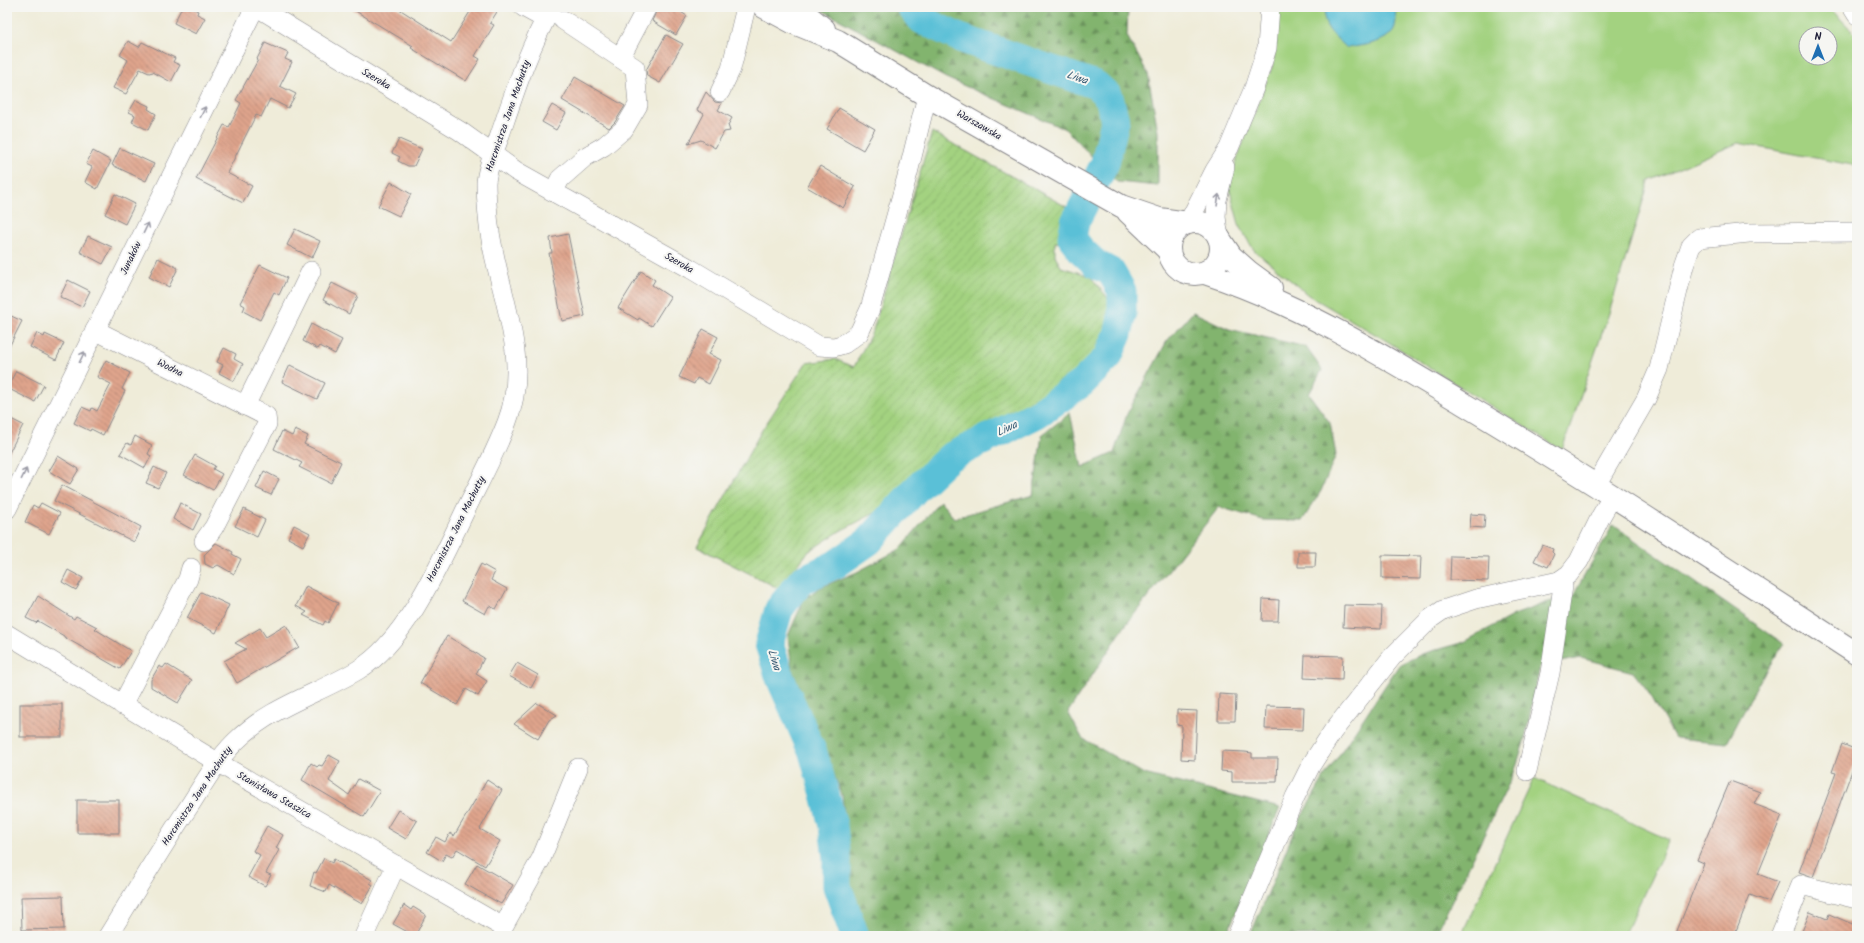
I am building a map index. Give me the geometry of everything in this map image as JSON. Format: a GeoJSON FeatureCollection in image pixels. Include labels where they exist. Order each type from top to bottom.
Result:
{"type":"FeatureCollection","features":[{"type":"Feature","properties":{"kind":"main road","name":"Warszawska"},"geometry":{"type":"LineString","coordinates":[[764,7],[794,23],[838,42],[927,96],[1121,206]]}},
{"type":"Feature","properties":{"kind":"main road","name":"Warszawska"},"geometry":{"type":"LineString","coordinates":[[800,8],[838,42]]}},
{"type":"Feature","properties":{"kind":"main road"},"geometry":{"type":"LineString","coordinates":[[1121,206],[1159,219],[1207,224],[1214,230],[1231,256],[1249,272],[1314,318]]}},
{"type":"Feature","properties":{"kind":"main road"},"geometry":{"type":"LineString","coordinates":[[1121,206],[1168,250]]}},
{"type":"Feature","properties":{"kind":"main road"},"geometry":{"type":"LineString","coordinates":[[1188,223],[1180,226],[1173,232],[1169,241],[1168,250],[1170,258],[1175,266],[1182,272],[1190,275],[1205,273],[1242,285],[1314,318],[1443,392],[1604,490],[1857,654]]}},
{"type":"Feature","properties":{"kind":"main road"},"geometry":{"type":"LineString","coordinates":[[1205,273],[1218,262],[1221,254],[1219,238]]}},
{"type":"Feature","properties":{"kind":"street","name":"Szeroka"},"geometry":{"type":"LineString","coordinates":[[256,7],[454,126],[516,170],[691,269],[819,346],[834,347],[844,344],[859,333],[870,309],[908,173],[927,96]]}},
{"type":"Feature","properties":{"kind":"street","name":"Junaków"},"geometry":{"type":"LineString","coordinates":[[7,509],[256,7]]}},
{"type":"Feature","properties":{"kind":"street"},"geometry":{"type":"LineString","coordinates":[[523,7],[553,15],[635,68],[638,105],[624,129],[604,146],[585,157],[560,179],[554,191]]}},
{"type":"Feature","properties":{"kind":"street"},"geometry":{"type":"LineString","coordinates":[[620,58],[647,7]]}},
{"type":"Feature","properties":{"kind":"street"},"geometry":{"type":"LineString","coordinates":[[720,92],[731,69],[746,7]]}},
{"type":"Feature","properties":{"kind":"street"},"geometry":{"type":"LineString","coordinates":[[1188,223],[1215,170],[1229,148],[1262,68],[1267,48],[1270,7]]}},
{"type":"Feature","properties":{"kind":"street"},"geometry":{"type":"LineString","coordinates":[[1852,7],[1857,15]]}},
{"type":"Feature","properties":{"kind":"street","name":"Harcmistrza Jana Machutty"},"geometry":{"type":"LineString","coordinates":[[108,936],[165,843],[218,762],[232,745],[252,725],[270,714],[359,669],[383,651],[408,619],[443,555],[497,446],[508,420],[514,399],[517,362],[509,313],[489,228],[486,180],[528,55],[553,15]]}},
{"type":"Feature","properties":{"kind":"street"},"geometry":{"type":"LineString","coordinates":[[1219,238],[1216,217],[1229,148]]}},
{"type":"Feature","properties":{"kind":"street"},"geometry":{"type":"LineString","coordinates":[[1237,936],[1295,797],[1311,765],[1334,731],[1392,657],[1430,619],[1443,610],[1476,598],[1559,580],[1569,574],[1580,561],[1601,516],[1604,490],[1659,369],[1684,266],[1691,246],[1699,238],[1749,232],[1857,232]]}},
{"type":"Feature","properties":{"kind":"street"},"geometry":{"type":"LineString","coordinates":[[245,406],[311,271]]}},
{"type":"Feature","properties":{"kind":"street","name":"Wodna"},"geometry":{"type":"LineString","coordinates":[[95,330],[266,416],[267,424],[214,527],[204,541]]}},
{"type":"Feature","properties":{"kind":"street"},"geometry":{"type":"LineString","coordinates":[[122,704],[188,579],[191,568]]}},
{"type":"Feature","properties":{"kind":"street"},"geometry":{"type":"LineString","coordinates":[[1527,771],[1550,673],[1563,586],[1559,580]]}},
{"type":"Feature","properties":{"kind":"street","name":"Stanisława Staszica"},"geometry":{"type":"LineString","coordinates":[[7,634],[218,762],[503,927],[541,859],[578,768]]}},
{"type":"Feature","properties":{"kind":"street"},"geometry":{"type":"LineString","coordinates":[[364,936],[396,865]]}},
{"type":"Feature","properties":{"kind":"street"},"geometry":{"type":"LineString","coordinates":[[1780,936],[1801,885],[1857,899]]}},
{"type":"Feature","properties":{"kind":"green space"},"geometry":{"type":"Polygon","coordinates":[[[818,7],[1128,7],[1127,36],[1148,74],[1158,132],[1158,186],[1117,182],[1065,129],[946,78],[818,7]]]}},
{"type":"Feature","properties":{"kind":"green space"},"geometry":{"type":"Polygon","coordinates":[[[1276,7],[1829,7],[1857,36],[1857,166],[1738,143],[1649,181],[1609,313],[1562,450],[1385,340],[1308,295],[1254,250],[1240,228],[1228,183],[1274,62],[1276,7]]]}},
{"type":"Feature","properties":{"kind":"green space"},"geometry":{"type":"Polygon","coordinates":[[[932,132],[1074,211],[1065,234],[1066,244],[1055,242],[1055,255],[1061,267],[1090,276],[1112,303],[1104,350],[1066,387],[976,438],[947,447],[918,471],[875,513],[840,531],[808,552],[780,589],[697,547],[762,430],[806,363],[835,359],[854,367],[873,330],[932,132]]]}},
{"type":"Feature","properties":{"kind":"green space"},"geometry":{"type":"Polygon","coordinates":[[[1193,312],[1229,329],[1306,347],[1322,370],[1309,394],[1330,423],[1336,455],[1321,491],[1302,521],[1263,520],[1219,507],[1125,626],[1068,712],[1082,738],[1144,774],[1280,808],[1226,936],[862,936],[863,926],[848,891],[849,857],[842,795],[792,670],[788,636],[804,599],[819,588],[857,572],[900,549],[940,501],[954,518],[1033,495],[1042,435],[1070,413],[1082,467],[1114,453],[1127,414],[1167,341],[1193,312]]]}},
{"type":"Feature","properties":{"kind":"green space"},"geometry":{"type":"Polygon","coordinates":[[[1613,525],[1784,644],[1763,675],[1727,743],[1675,738],[1648,691],[1633,672],[1581,658],[1540,666],[1525,739],[1514,773],[1435,936],[1250,936],[1296,826],[1323,779],[1399,665],[1422,654],[1464,642],[1514,615],[1548,602],[1573,596],[1613,525]]]}},
{"type":"Feature","properties":{"kind":"green space"},"geometry":{"type":"Polygon","coordinates":[[[1534,778],[1669,840],[1624,936],[1461,936],[1534,778]]]}},
{"type":"Feature","properties":{"kind":"water"},"geometry":{"type":"Polygon","coordinates":[[[1328,7],[1396,7],[1395,27],[1390,34],[1380,41],[1347,48],[1333,35],[1326,24],[1324,19],[1328,7]]]}},
{"type":"Feature","properties":{"kind":"building"},"geometry":{"type":"Polygon","coordinates":[[[182,7],[190,7],[198,11],[197,14],[205,18],[196,34],[174,23],[182,7]]]}},
{"type":"Feature","properties":{"kind":"building"},"geometry":{"type":"Polygon","coordinates":[[[349,7],[396,7],[451,42],[473,7],[500,7],[490,23],[494,25],[475,56],[480,59],[466,81],[411,48],[413,46],[349,7]]]}},
{"type":"Feature","properties":{"kind":"building"},"geometry":{"type":"Polygon","coordinates":[[[658,7],[673,7],[687,16],[676,35],[652,21],[658,7]]]}},
{"type":"Feature","properties":{"kind":"building"},"geometry":{"type":"Polygon","coordinates":[[[666,35],[683,44],[660,83],[647,76],[646,70],[666,35]]]}},
{"type":"Feature","properties":{"kind":"building"},"geometry":{"type":"Polygon","coordinates":[[[128,41],[139,47],[142,42],[175,58],[173,62],[180,65],[171,82],[153,72],[149,73],[140,69],[126,94],[113,88],[128,60],[120,55],[128,41]]]}},
{"type":"Feature","properties":{"kind":"building"},"geometry":{"type":"Polygon","coordinates":[[[265,43],[288,53],[285,59],[292,62],[280,86],[296,94],[288,108],[270,99],[261,117],[256,115],[227,173],[252,186],[243,203],[196,179],[224,125],[229,127],[241,103],[236,100],[258,60],[257,59],[265,43]]]}},
{"type":"Feature","properties":{"kind":"building"},"geometry":{"type":"Polygon","coordinates":[[[575,77],[625,106],[615,122],[609,128],[562,100],[575,77]]]}},
{"type":"Feature","properties":{"kind":"building"},"geometry":{"type":"Polygon","coordinates":[[[706,92],[715,102],[722,103],[718,110],[732,118],[728,125],[730,131],[724,132],[715,148],[701,140],[688,144],[704,114],[697,110],[706,92]]]}},
{"type":"Feature","properties":{"kind":"building"},"geometry":{"type":"Polygon","coordinates":[[[136,100],[149,106],[148,109],[156,114],[148,130],[132,122],[135,115],[129,112],[136,100]]]}},
{"type":"Feature","properties":{"kind":"building"},"geometry":{"type":"Polygon","coordinates":[[[552,105],[566,113],[556,130],[542,122],[552,105]]]}},
{"type":"Feature","properties":{"kind":"building"},"geometry":{"type":"Polygon","coordinates":[[[839,108],[875,129],[863,150],[827,129],[839,108]]]}},
{"type":"Feature","properties":{"kind":"building"},"geometry":{"type":"Polygon","coordinates":[[[399,139],[422,149],[414,166],[408,166],[398,161],[400,157],[392,153],[399,139]]]}},
{"type":"Feature","properties":{"kind":"building"},"geometry":{"type":"Polygon","coordinates":[[[120,148],[154,164],[146,181],[112,165],[120,148]]]}},
{"type":"Feature","properties":{"kind":"building"},"geometry":{"type":"Polygon","coordinates":[[[93,151],[111,161],[97,189],[85,182],[92,167],[86,164],[93,151]]]}},
{"type":"Feature","properties":{"kind":"building"},"geometry":{"type":"Polygon","coordinates":[[[820,166],[855,187],[843,208],[807,187],[820,166]]]}},
{"type":"Feature","properties":{"kind":"building"},"geometry":{"type":"Polygon","coordinates":[[[391,182],[411,194],[399,216],[378,206],[391,182]]]}},
{"type":"Feature","properties":{"kind":"building"},"geometry":{"type":"Polygon","coordinates":[[[115,194],[135,204],[125,224],[105,214],[115,194]]]}},
{"type":"Feature","properties":{"kind":"building"},"geometry":{"type":"Polygon","coordinates":[[[295,229],[320,241],[312,258],[287,245],[295,229]]]}},
{"type":"Feature","properties":{"kind":"building"},"geometry":{"type":"Polygon","coordinates":[[[568,234],[585,316],[562,321],[549,253],[552,253],[550,238],[568,234]]]}},
{"type":"Feature","properties":{"kind":"building"},"geometry":{"type":"Polygon","coordinates":[[[88,236],[112,247],[103,264],[80,252],[88,236]]]}},
{"type":"Feature","properties":{"kind":"building"},"geometry":{"type":"Polygon","coordinates":[[[158,258],[178,268],[169,287],[149,277],[158,258]]]}},
{"type":"Feature","properties":{"kind":"building"},"geometry":{"type":"Polygon","coordinates":[[[260,265],[287,278],[279,295],[274,292],[260,320],[243,311],[245,306],[240,303],[260,265]]]}},
{"type":"Feature","properties":{"kind":"building"},"geometry":{"type":"Polygon","coordinates":[[[641,271],[655,280],[652,285],[670,297],[652,326],[639,318],[638,320],[618,308],[641,271]]]}},
{"type":"Feature","properties":{"kind":"building"},"geometry":{"type":"Polygon","coordinates":[[[68,280],[90,291],[82,307],[60,297],[68,280]]]}},
{"type":"Feature","properties":{"kind":"building"},"geometry":{"type":"Polygon","coordinates":[[[332,283],[358,296],[349,314],[323,300],[332,283]]]}},
{"type":"Feature","properties":{"kind":"building"},"geometry":{"type":"Polygon","coordinates":[[[7,314],[22,321],[7,351],[7,314]]]}},
{"type":"Feature","properties":{"kind":"building"},"geometry":{"type":"Polygon","coordinates":[[[311,324],[342,340],[335,354],[320,346],[318,349],[303,341],[311,324]]]}},
{"type":"Feature","properties":{"kind":"building"},"geometry":{"type":"Polygon","coordinates":[[[703,329],[718,337],[709,354],[721,360],[709,384],[697,378],[694,384],[679,377],[703,329]]]}},
{"type":"Feature","properties":{"kind":"building"},"geometry":{"type":"Polygon","coordinates":[[[37,333],[44,337],[45,334],[64,343],[56,360],[30,347],[37,333]]]}},
{"type":"Feature","properties":{"kind":"building"},"geometry":{"type":"Polygon","coordinates":[[[224,348],[236,354],[234,359],[243,364],[234,381],[219,373],[223,365],[217,362],[224,348]]]}},
{"type":"Feature","properties":{"kind":"building"},"geometry":{"type":"Polygon","coordinates":[[[106,360],[130,373],[122,389],[125,391],[103,435],[91,429],[90,431],[74,423],[82,407],[91,411],[92,408],[97,411],[111,384],[97,377],[106,360]]]}},
{"type":"Feature","properties":{"kind":"building"},"geometry":{"type":"Polygon","coordinates":[[[290,365],[325,383],[317,399],[282,382],[290,365]]]}},
{"type":"Feature","properties":{"kind":"building"},"geometry":{"type":"Polygon","coordinates":[[[16,371],[44,385],[35,402],[7,388],[16,371]]]}},
{"type":"Feature","properties":{"kind":"building"},"geometry":{"type":"Polygon","coordinates":[[[7,417],[23,425],[7,457],[7,417]]]}},
{"type":"Feature","properties":{"kind":"building"},"geometry":{"type":"Polygon","coordinates":[[[295,430],[308,436],[304,444],[341,462],[331,483],[299,467],[302,463],[274,449],[282,431],[292,436],[295,430]]]}},
{"type":"Feature","properties":{"kind":"building"},"geometry":{"type":"Polygon","coordinates":[[[135,436],[152,445],[148,454],[151,456],[145,468],[120,454],[127,443],[131,445],[135,436]]]}},
{"type":"Feature","properties":{"kind":"building"},"geometry":{"type":"Polygon","coordinates":[[[195,455],[215,466],[213,469],[222,474],[213,490],[184,475],[195,455]]]}},
{"type":"Feature","properties":{"kind":"building"},"geometry":{"type":"Polygon","coordinates":[[[58,456],[79,469],[70,484],[49,471],[58,456]]]}},
{"type":"Feature","properties":{"kind":"building"},"geometry":{"type":"Polygon","coordinates":[[[154,467],[166,473],[158,488],[146,483],[154,467]]]}},
{"type":"Feature","properties":{"kind":"building"},"geometry":{"type":"Polygon","coordinates":[[[264,471],[279,479],[271,495],[256,488],[264,471]]]}},
{"type":"Feature","properties":{"kind":"building"},"geometry":{"type":"Polygon","coordinates":[[[62,485],[141,527],[134,542],[54,501],[62,485]]]}},
{"type":"Feature","properties":{"kind":"building"},"geometry":{"type":"Polygon","coordinates":[[[41,503],[60,513],[49,534],[25,522],[33,505],[38,508],[41,503]]]}},
{"type":"Feature","properties":{"kind":"building"},"geometry":{"type":"Polygon","coordinates":[[[180,503],[201,514],[193,530],[173,519],[180,503]]]}},
{"type":"Feature","properties":{"kind":"building"},"geometry":{"type":"Polygon","coordinates":[[[244,509],[265,520],[257,537],[235,526],[244,509]]]}},
{"type":"Feature","properties":{"kind":"building"},"geometry":{"type":"Polygon","coordinates":[[[1471,514],[1485,515],[1484,528],[1470,527],[1471,514]]]}},
{"type":"Feature","properties":{"kind":"building"},"geometry":{"type":"Polygon","coordinates":[[[294,525],[310,533],[303,546],[288,538],[294,525]]]}},
{"type":"Feature","properties":{"kind":"building"},"geometry":{"type":"Polygon","coordinates":[[[216,543],[233,552],[232,554],[241,559],[234,574],[218,565],[213,568],[205,564],[204,555],[216,543]]]}},
{"type":"Feature","properties":{"kind":"building"},"geometry":{"type":"Polygon","coordinates":[[[1542,545],[1553,549],[1552,552],[1554,554],[1548,567],[1534,561],[1542,545]]]}},
{"type":"Feature","properties":{"kind":"building"},"geometry":{"type":"Polygon","coordinates":[[[1298,552],[1316,552],[1315,567],[1298,567],[1298,552]]]}},
{"type":"Feature","properties":{"kind":"building"},"geometry":{"type":"Polygon","coordinates":[[[1382,555],[1421,556],[1420,579],[1382,578],[1382,555]]]}},
{"type":"Feature","properties":{"kind":"building"},"geometry":{"type":"Polygon","coordinates":[[[1451,556],[1489,557],[1488,581],[1450,580],[1451,556]]]}},
{"type":"Feature","properties":{"kind":"building"},"geometry":{"type":"Polygon","coordinates":[[[481,564],[495,572],[491,580],[507,589],[496,609],[489,606],[485,614],[462,601],[481,564]]]}},
{"type":"Feature","properties":{"kind":"building"},"geometry":{"type":"Polygon","coordinates":[[[68,570],[83,578],[76,590],[62,582],[68,570]]]}},
{"type":"Feature","properties":{"kind":"building"},"geometry":{"type":"Polygon","coordinates":[[[306,586],[338,603],[328,623],[325,621],[323,625],[303,615],[307,612],[296,606],[306,586]]]}},
{"type":"Feature","properties":{"kind":"building"},"geometry":{"type":"Polygon","coordinates":[[[201,592],[229,605],[216,633],[187,618],[201,592]]]}},
{"type":"Feature","properties":{"kind":"building"},"geometry":{"type":"Polygon","coordinates":[[[38,596],[74,619],[76,616],[97,627],[95,629],[131,651],[120,669],[38,621],[36,623],[26,618],[38,596]]]}},
{"type":"Feature","properties":{"kind":"building"},"geometry":{"type":"Polygon","coordinates":[[[1263,599],[1279,600],[1278,621],[1262,621],[1263,599]]]}},
{"type":"Feature","properties":{"kind":"building"},"geometry":{"type":"Polygon","coordinates":[[[1344,605],[1382,606],[1381,629],[1343,627],[1344,605]]]}},
{"type":"Feature","properties":{"kind":"building"},"geometry":{"type":"Polygon","coordinates":[[[286,625],[299,647],[237,683],[224,661],[246,649],[235,643],[260,628],[266,637],[286,625]]]}},
{"type":"Feature","properties":{"kind":"building"},"geometry":{"type":"Polygon","coordinates":[[[447,636],[484,658],[476,674],[487,681],[478,696],[466,689],[457,705],[420,683],[447,636]]]}},
{"type":"Feature","properties":{"kind":"building"},"geometry":{"type":"Polygon","coordinates":[[[1305,655],[1343,656],[1342,680],[1304,678],[1305,655]]]}},
{"type":"Feature","properties":{"kind":"building"},"geometry":{"type":"Polygon","coordinates":[[[517,663],[538,675],[531,688],[509,676],[517,663]]]}},
{"type":"Feature","properties":{"kind":"building"},"geometry":{"type":"Polygon","coordinates":[[[166,664],[192,680],[178,703],[151,687],[151,680],[159,666],[163,668],[166,664]]]}},
{"type":"Feature","properties":{"kind":"building"},"geometry":{"type":"Polygon","coordinates":[[[1219,694],[1236,695],[1235,721],[1218,721],[1219,694]]]}},
{"type":"Feature","properties":{"kind":"building"},"geometry":{"type":"Polygon","coordinates":[[[537,703],[557,715],[549,720],[538,739],[514,724],[537,703]]]}},
{"type":"Feature","properties":{"kind":"building"},"geometry":{"type":"Polygon","coordinates":[[[20,704],[62,704],[62,737],[20,737],[20,704]]]}},
{"type":"Feature","properties":{"kind":"building"},"geometry":{"type":"Polygon","coordinates":[[[1266,706],[1304,707],[1303,730],[1265,729],[1266,706]]]}},
{"type":"Feature","properties":{"kind":"building"},"geometry":{"type":"Polygon","coordinates":[[[1177,710],[1197,711],[1195,760],[1181,759],[1182,726],[1177,725],[1177,710]]]}},
{"type":"Feature","properties":{"kind":"building"},"geometry":{"type":"Polygon","coordinates":[[[1842,744],[1857,750],[1857,757],[1813,877],[1799,872],[1836,773],[1832,772],[1842,744]]]}},
{"type":"Feature","properties":{"kind":"building"},"geometry":{"type":"Polygon","coordinates":[[[1222,751],[1252,753],[1252,758],[1278,758],[1277,782],[1232,782],[1232,772],[1221,771],[1222,751]]]}},
{"type":"Feature","properties":{"kind":"building"},"geometry":{"type":"Polygon","coordinates":[[[329,755],[340,761],[329,781],[349,795],[358,779],[380,791],[364,817],[302,780],[311,763],[317,767],[319,765],[322,766],[329,755]]]}},
{"type":"Feature","properties":{"kind":"building"},"geometry":{"type":"Polygon","coordinates":[[[487,780],[502,790],[480,829],[500,841],[485,866],[457,849],[452,857],[446,854],[442,861],[427,852],[436,837],[445,842],[450,833],[454,836],[487,780]]]}},
{"type":"Feature","properties":{"kind":"building"},"geometry":{"type":"Polygon","coordinates":[[[1730,781],[1760,792],[1754,804],[1782,815],[1758,874],[1778,882],[1769,902],[1750,895],[1734,936],[1675,936],[1704,863],[1697,860],[1730,781]]]}},
{"type":"Feature","properties":{"kind":"building"},"geometry":{"type":"Polygon","coordinates":[[[77,800],[119,800],[119,833],[77,833],[77,800]]]}},
{"type":"Feature","properties":{"kind":"building"},"geometry":{"type":"Polygon","coordinates":[[[398,810],[417,821],[406,839],[387,828],[398,810]]]}},
{"type":"Feature","properties":{"kind":"building"},"geometry":{"type":"Polygon","coordinates":[[[267,826],[283,835],[276,848],[279,850],[266,873],[271,875],[265,886],[248,877],[260,855],[253,851],[267,826]]]}},
{"type":"Feature","properties":{"kind":"building"},"geometry":{"type":"Polygon","coordinates":[[[324,858],[332,863],[334,859],[372,880],[370,883],[373,885],[362,904],[329,885],[326,892],[310,886],[314,872],[316,873],[324,858]]]}},
{"type":"Feature","properties":{"kind":"building"},"geometry":{"type":"Polygon","coordinates":[[[477,864],[513,885],[501,904],[465,884],[477,864]]]}},
{"type":"Feature","properties":{"kind":"building"},"geometry":{"type":"Polygon","coordinates":[[[63,896],[64,929],[22,930],[21,897],[63,896]]]}},
{"type":"Feature","properties":{"kind":"building"},"geometry":{"type":"Polygon","coordinates":[[[404,905],[411,910],[413,907],[426,915],[415,936],[393,924],[404,905]]]}},
{"type":"Feature","properties":{"kind":"building"},"geometry":{"type":"Polygon","coordinates":[[[1810,912],[1827,919],[1829,914],[1857,926],[1857,936],[1800,936],[1810,912]]]}},
{"type":"Feature","properties":{"kind":"waterway","name":"Liwa"},"geometry":{"type":"LineString","coordinates":[[855,936],[837,886],[837,858],[833,826],[813,753],[780,678],[769,644],[779,609],[802,580],[836,564],[869,541],[915,490],[950,457],[1037,414],[1082,383],[1108,357],[1118,334],[1122,317],[1122,291],[1111,272],[1096,264],[1082,251],[1072,238],[1075,222],[1105,163],[1115,121],[1109,97],[1096,85],[960,38],[922,20],[911,7]]}}]}
